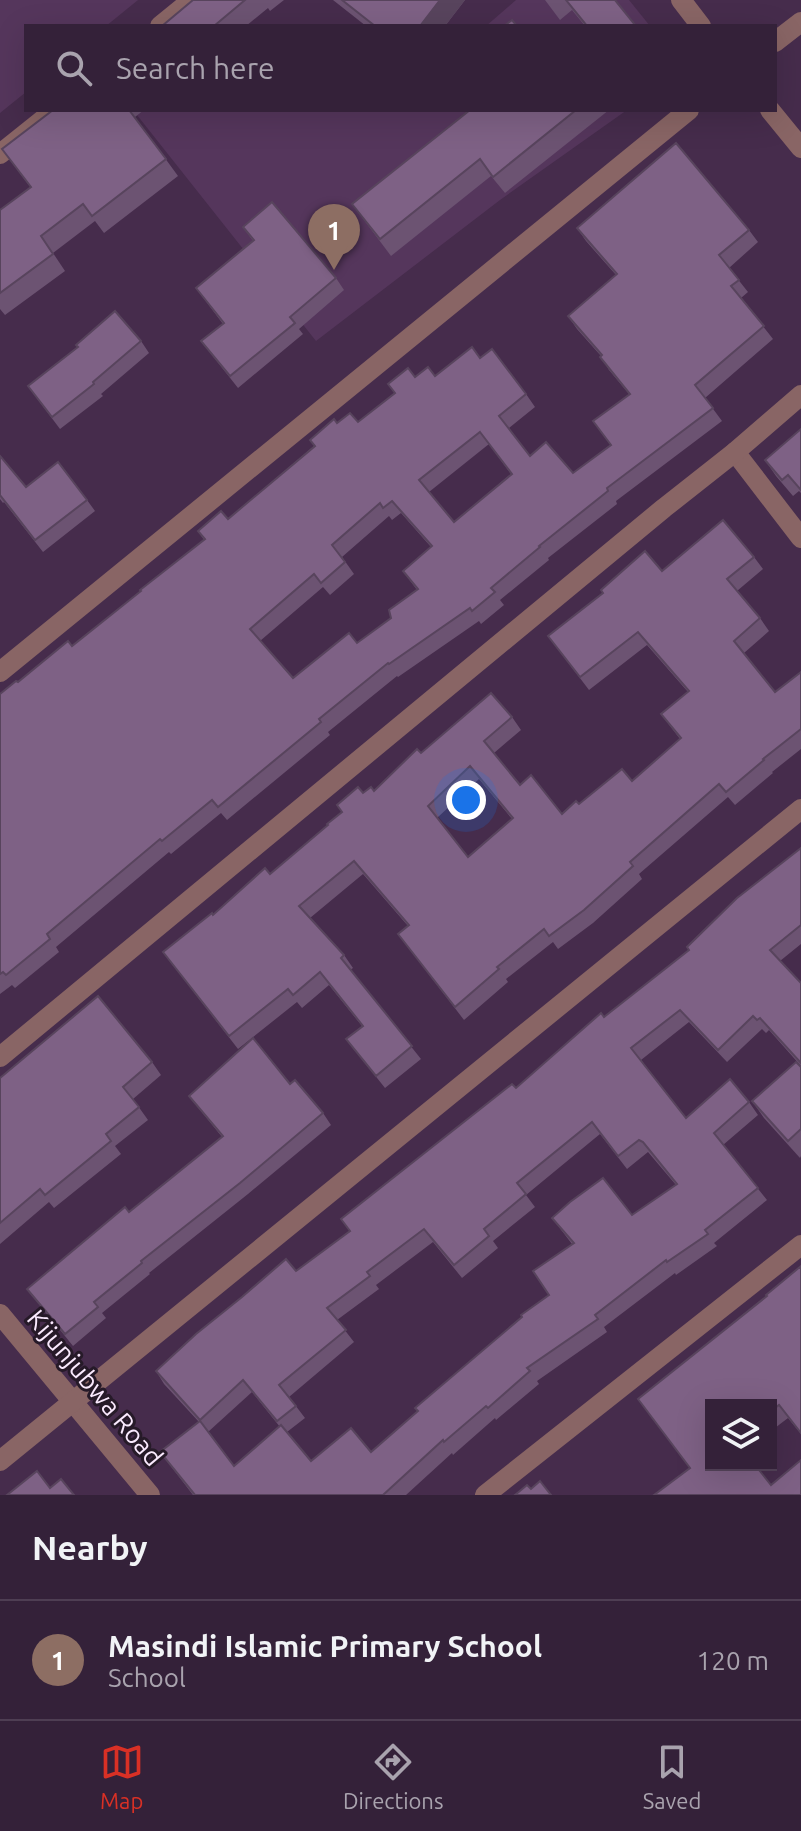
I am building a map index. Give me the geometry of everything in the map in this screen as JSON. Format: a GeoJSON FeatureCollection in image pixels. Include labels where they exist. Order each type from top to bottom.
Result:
{"type":"FeatureCollection","features":[{"type":"Feature","properties":{"kind":"street"},"geometry":{"type":"LineString","coordinates":[[162,24],[192,0]]}},
{"type":"Feature","properties":{"kind":"street"},"geometry":{"type":"LineString","coordinates":[[681,0],[699,24]]}},
{"type":"Feature","properties":{"kind":"street"},"geometry":{"type":"LineString","coordinates":[[777,40],[801,22]]}},
{"type":"Feature","properties":{"kind":"street"},"geometry":{"type":"LineString","coordinates":[[0,154],[52,112]]}},
{"type":"Feature","properties":{"kind":"street"},"geometry":{"type":"LineString","coordinates":[[0,672],[687,112]]}},
{"type":"Feature","properties":{"kind":"street"},"geometry":{"type":"LineString","coordinates":[[772,112],[801,148]]}},
{"type":"Feature","properties":{"kind":"street"},"geometry":{"type":"LineString","coordinates":[[0,1057],[801,395]]}},
{"type":"Feature","properties":{"kind":"street"},"geometry":{"type":"LineString","coordinates":[[735,452],[801,538]]}},
{"type":"Feature","properties":{"kind":"street"},"geometry":{"type":"LineString","coordinates":[[0,1461],[801,809]]}},
{"type":"Feature","properties":{"kind":"street"},"geometry":{"type":"LineString","coordinates":[[485,1495],[801,1245]]}},
{"type":"Feature","properties":{"kind":"street","name":"Kijunjubwa Road"},"geometry":{"type":"LineString","coordinates":[[0,1314],[150,1495]]}},
{"type":"Feature","properties":{"kind":"shaded area"},"geometry":{"type":"Polygon","coordinates":[[[0,0],[138,0],[108,24],[24,24],[24,94],[0,113],[0,0]]]}},
{"type":"Feature","properties":{"kind":"shaded area"},"geometry":{"type":"Polygon","coordinates":[[[516,0],[629,0],[648,24],[488,24],[516,0]]]}},
{"type":"Feature","properties":{"kind":"shaded area"},"geometry":{"type":"Polygon","coordinates":[[[135,112],[624,112],[500,200],[316,341],[135,112]]]}},
{"type":"Feature","properties":{"kind":"building"},"geometry":{"type":"Polygon","coordinates":[[[193,0],[245,0],[216,24],[164,24],[193,0]]]}},
{"type":"Feature","properties":{"kind":"building"},"geometry":{"type":"Polygon","coordinates":[[[342,0],[440,0],[422,24],[372,24],[342,0]]]}},
{"type":"Feature","properties":{"kind":"building"},"geometry":{"type":"Polygon","coordinates":[[[566,0],[615,0],[634,24],[585,24],[566,0]]]}},
{"type":"Feature","properties":{"kind":"building"},"geometry":{"type":"Polygon","coordinates":[[[50,112],[131,112],[166,159],[92,216],[83,204],[41,236],[53,254],[0,293],[0,210],[31,187],[2,149],[50,112]]]}},
{"type":"Feature","properties":{"kind":"building"},"geometry":{"type":"Polygon","coordinates":[[[467,112],[574,112],[493,177],[480,159],[380,239],[352,204],[467,112]]]}},
{"type":"Feature","properties":{"kind":"building"},"geometry":{"type":"Polygon","coordinates":[[[676,143],[749,230],[719,255],[739,280],[731,286],[764,326],[695,385],[713,408],[607,488],[608,491],[491,588],[495,592],[472,611],[470,608],[388,663],[218,807],[212,800],[162,841],[160,839],[47,934],[50,939],[6,975],[3,972],[0,974],[0,694],[68,641],[72,646],[205,539],[198,531],[221,511],[228,519],[315,446],[310,440],[334,419],[337,423],[350,413],[358,422],[395,393],[388,384],[408,368],[415,377],[428,367],[435,376],[472,347],[480,358],[492,349],[526,394],[499,416],[530,456],[546,442],[573,473],[611,445],[593,421],[630,394],[568,316],[617,274],[577,228],[676,143]],[[480,432],[419,480],[454,522],[512,474],[480,432]],[[392,501],[383,508],[380,503],[332,545],[345,562],[321,583],[314,574],[250,629],[293,678],[349,633],[357,643],[391,618],[389,610],[418,589],[403,571],[432,546],[392,501]]]}},
{"type":"Feature","properties":{"kind":"building"},"geometry":{"type":"Polygon","coordinates":[[[272,202],[336,278],[290,317],[295,323],[230,376],[201,341],[224,323],[196,288],[254,240],[243,227],[272,202]]]}},
{"type":"Feature","properties":{"kind":"building"},"geometry":{"type":"Polygon","coordinates":[[[115,311],[141,341],[52,417],[28,386],[78,347],[76,345],[115,311]]]}},
{"type":"Feature","properties":{"kind":"building"},"geometry":{"type":"Polygon","coordinates":[[[801,429],[801,490],[788,475],[782,480],[765,460],[801,429]]]}},
{"type":"Feature","properties":{"kind":"building"},"geometry":{"type":"Polygon","coordinates":[[[0,456],[26,487],[58,462],[87,500],[35,540],[0,495],[0,456]]]}},
{"type":"Feature","properties":{"kind":"building"},"geometry":{"type":"Polygon","coordinates":[[[723,520],[754,557],[727,579],[760,618],[734,641],[775,692],[801,672],[801,729],[726,792],[719,784],[630,862],[633,866],[584,910],[549,936],[544,929],[455,1007],[398,934],[409,925],[354,861],[299,906],[344,955],[341,958],[412,1046],[376,1076],[346,1039],[363,1026],[320,972],[293,995],[288,989],[229,1036],[163,952],[213,915],[265,868],[270,874],[328,825],[342,812],[337,805],[358,787],[363,793],[371,787],[374,791],[417,749],[421,753],[491,693],[512,717],[484,741],[520,785],[531,775],[562,814],[622,769],[632,781],[681,738],[661,714],[689,691],[638,632],[580,677],[548,636],[603,593],[601,590],[645,551],[662,571],[723,520]],[[470,766],[428,806],[468,857],[513,818],[470,766]]]}},
{"type":"Feature","properties":{"kind":"building"},"geometry":{"type":"Polygon","coordinates":[[[801,848],[801,925],[770,950],[801,983],[801,1063],[760,1018],[757,1020],[753,1016],[718,1050],[680,1010],[631,1048],[686,1118],[730,1079],[749,1102],[714,1133],[758,1188],[705,1230],[708,1234],[666,1260],[595,1315],[598,1319],[527,1368],[530,1371],[488,1408],[486,1406],[443,1440],[383,1495],[195,1495],[160,1452],[200,1421],[234,1466],[281,1425],[311,1461],[351,1428],[371,1452],[418,1411],[415,1408],[521,1315],[549,1295],[533,1271],[574,1243],[552,1218],[570,1202],[603,1178],[632,1215],[677,1184],[643,1142],[639,1140],[618,1156],[592,1122],[517,1183],[526,1194],[484,1229],[489,1236],[454,1265],[424,1229],[367,1272],[370,1276],[327,1308],[346,1330],[279,1385],[296,1406],[277,1421],[243,1380],[200,1420],[156,1371],[286,1259],[296,1271],[350,1231],[341,1219],[512,1084],[516,1088],[601,1013],[604,1017],[689,950],[687,947],[737,898],[801,848]]]}},
{"type":"Feature","properties":{"kind":"building"},"geometry":{"type":"Polygon","coordinates":[[[98,996],[152,1062],[123,1087],[139,1107],[106,1134],[111,1141],[45,1195],[40,1189],[0,1223],[0,1078],[98,996]]]}},
{"type":"Feature","properties":{"kind":"building"},"geometry":{"type":"Polygon","coordinates":[[[253,1038],[290,1084],[295,1080],[323,1113],[141,1261],[94,1302],[98,1307],[65,1334],[27,1289],[125,1207],[129,1212],[223,1136],[189,1096],[253,1038]]]}},
{"type":"Feature","properties":{"kind":"building"},"geometry":{"type":"Polygon","coordinates":[[[796,1062],[801,1067],[801,1129],[788,1141],[752,1101],[796,1062]]]}},
{"type":"Feature","properties":{"kind":"building"},"geometry":{"type":"Polygon","coordinates":[[[801,1266],[801,1433],[779,1405],[777,1406],[777,1399],[705,1399],[705,1471],[760,1471],[771,1485],[801,1460],[801,1495],[654,1495],[690,1468],[638,1399],[801,1266]]]}},
{"type":"Feature","properties":{"kind":"building"},"geometry":{"type":"Polygon","coordinates":[[[37,1471],[50,1488],[61,1479],[74,1495],[7,1495],[37,1471]]]}},
{"type":"Feature","properties":{"kind":"building"},"geometry":{"type":"Polygon","coordinates":[[[540,1481],[551,1495],[515,1495],[527,1485],[531,1489],[540,1481]]]}},
{"type":"Feature","properties":{"kind":"place","name":"Masindi Islamic Primary School"},"geometry":{"type":"Point","coordinates":[334,270]}}]}
